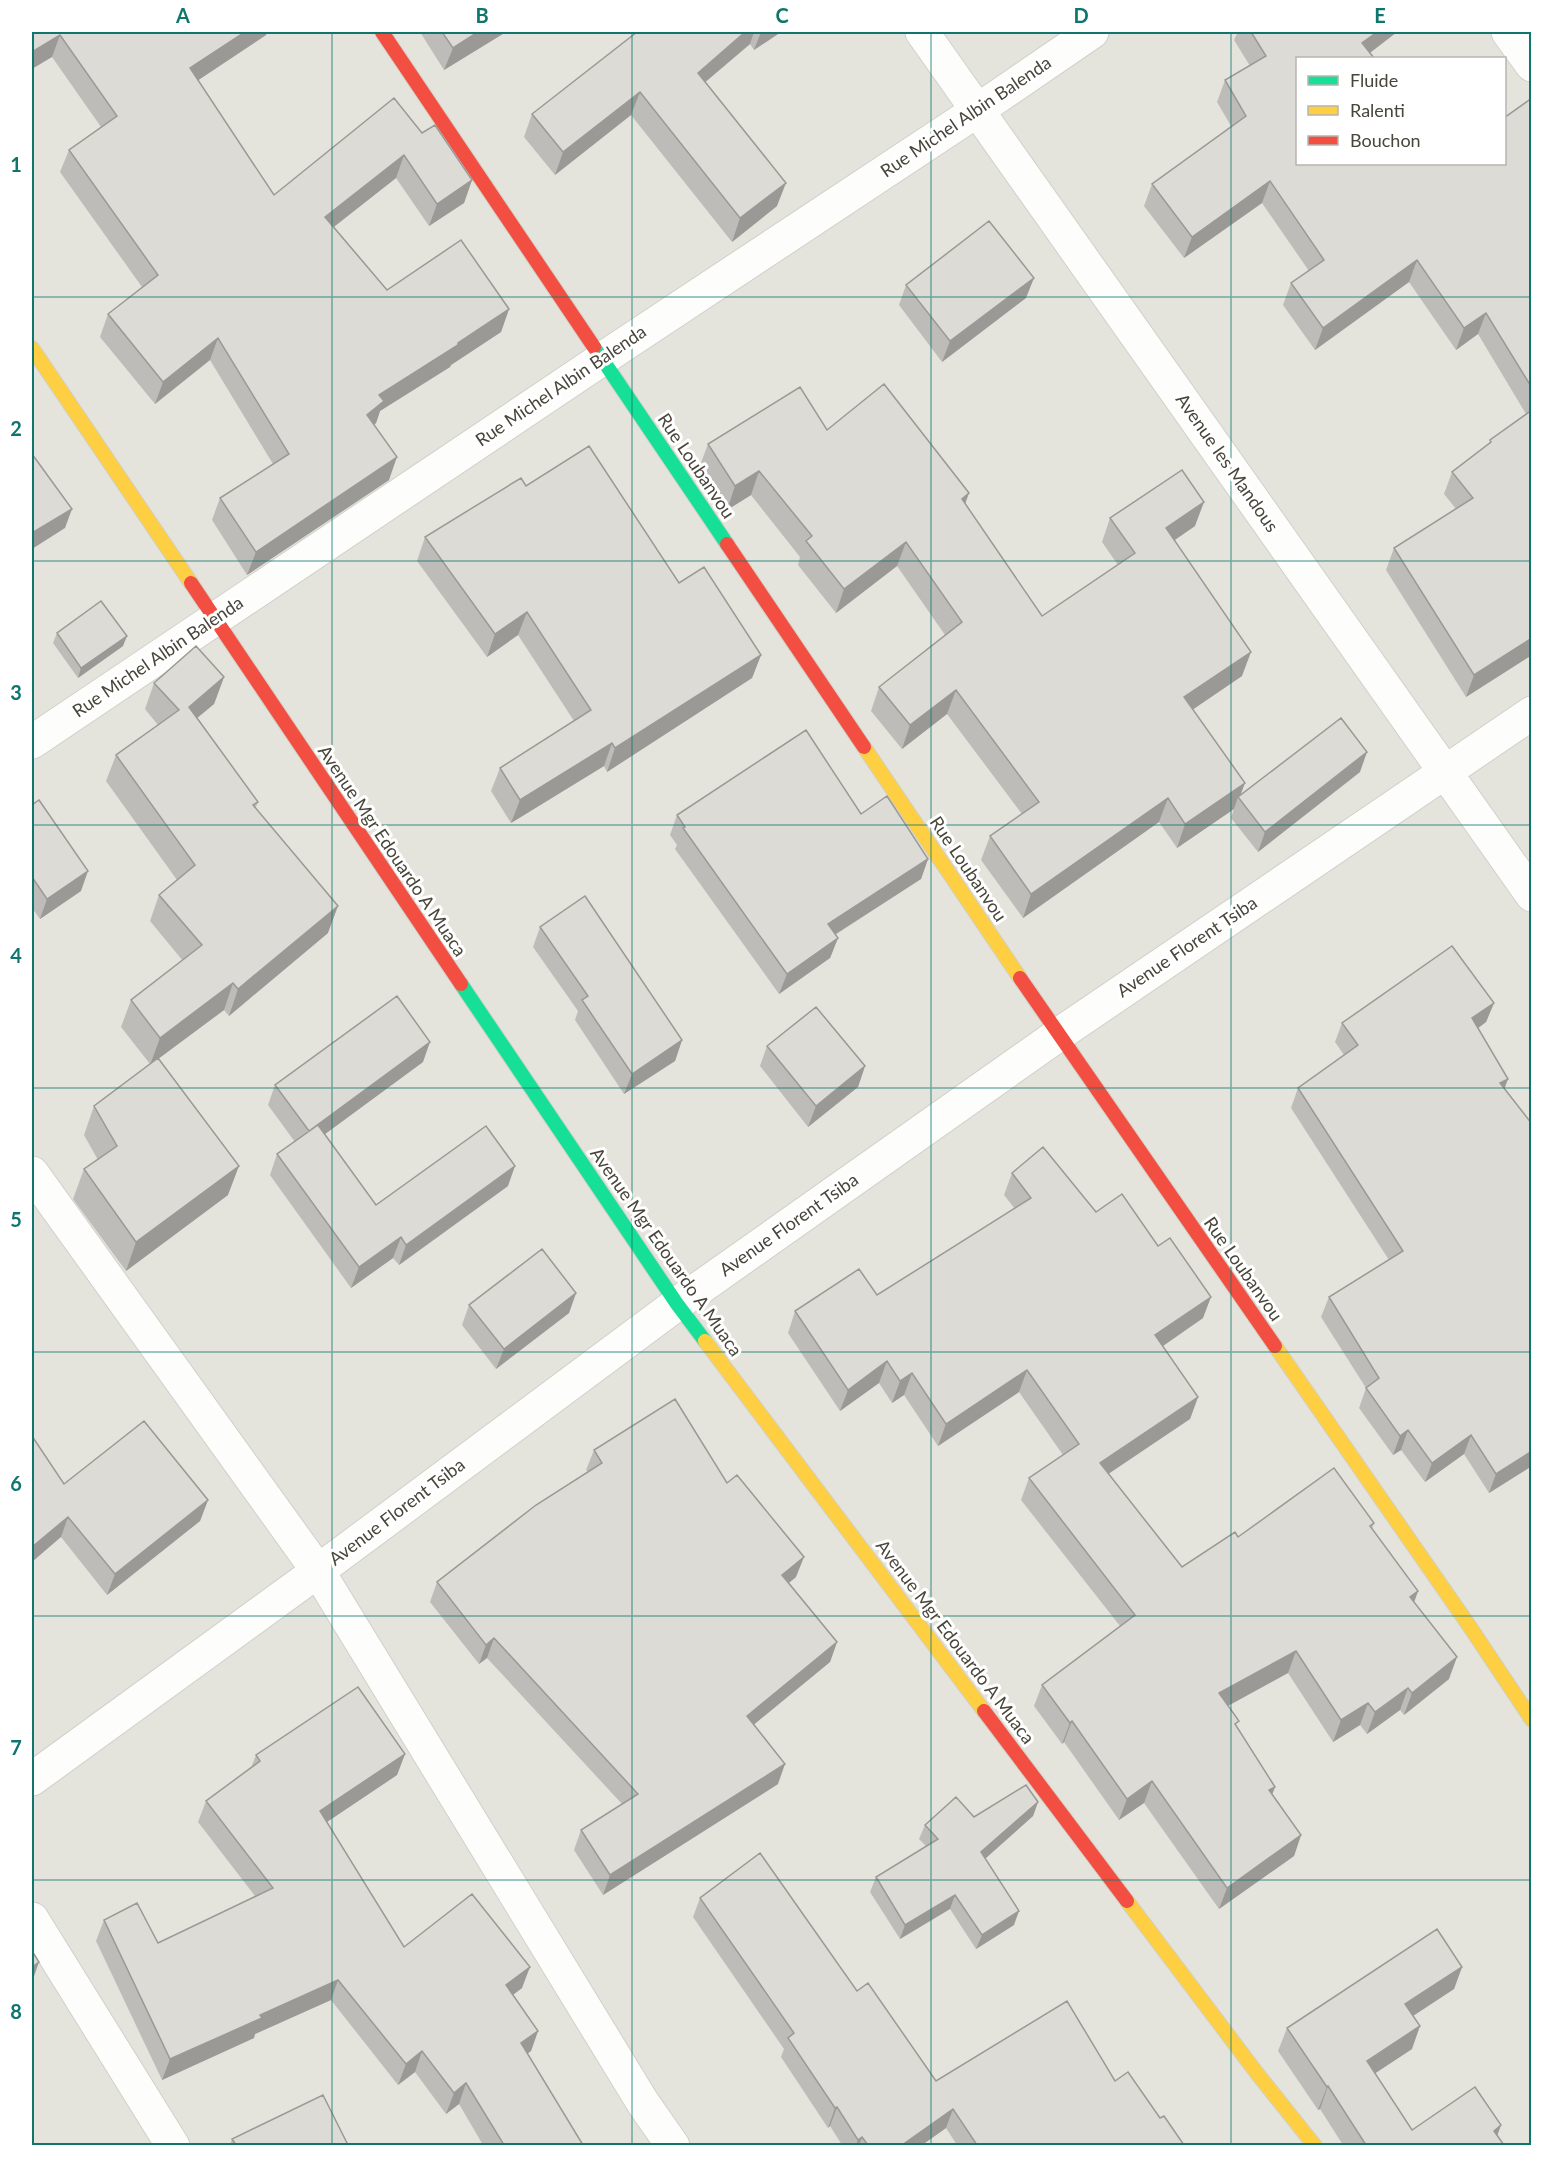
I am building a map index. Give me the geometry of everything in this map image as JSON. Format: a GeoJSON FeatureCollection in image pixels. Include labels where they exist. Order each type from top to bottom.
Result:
{"type":"FeatureCollection","features":[{"type":"Feature","properties":{"kind":"street","name":"Rue Loubanvou"},"geometry":{"type":"LineString","coordinates":[[382,32],[1058,1035],[1470,1627],[1532,1720]]}},
{"type":"Feature","properties":{"kind":"street","name":"Avenue les Mandous"},"geometry":{"type":"LineString","coordinates":[[922,32],[1532,895]]}},
{"type":"Feature","properties":{"kind":"street","name":"Rue Michel Albin Balenda"},"geometry":{"type":"LineString","coordinates":[[32,742],[1092,32]]}},
{"type":"Feature","properties":{"kind":"street"},"geometry":{"type":"LineString","coordinates":[[1508,32],[1532,65]]}},
{"type":"Feature","properties":{"kind":"street","name":"Avenue Mgr Edouardo A Muaca"},"geometry":{"type":"LineString","coordinates":[[32,348],[677,1304],[1249,2062],[1315,2145]]}},
{"type":"Feature","properties":{"kind":"street","name":"Avenue Florent Tsiba"},"geometry":{"type":"LineString","coordinates":[[32,1779],[318,1571],[677,1304],[1058,1035],[1532,713]]}},
{"type":"Feature","properties":{"kind":"street"},"geometry":{"type":"LineString","coordinates":[[32,1173],[318,1571],[643,2103],[673,2145]]}},
{"type":"Feature","properties":{"kind":"street"},"geometry":{"type":"LineString","coordinates":[[32,1919],[173,2145]]}},
{"type":"Feature","properties":{"kind":"shaded area"},"geometry":{"type":"Polygon","coordinates":[[[32,32],[1531,32],[1531,2145],[32,2145],[32,32]]]}},
{"type":"Feature","properties":{"kind":"building"},"geometry":{"type":"Polygon","coordinates":[[[32,32],[245,32],[190,68],[274,195],[394,98],[422,133],[435,125],[472,180],[437,204],[404,155],[325,217],[387,290],[461,240],[509,309],[458,345],[379,395],[384,401],[367,415],[397,457],[256,552],[220,498],[289,454],[218,338],[163,382],[108,314],[158,275],[69,150],[117,116],[60,35],[32,52],[32,32]]]}},
{"type":"Feature","properties":{"kind":"building"},"geometry":{"type":"Polygon","coordinates":[[[442,32],[478,32],[453,48],[442,32]]]}},
{"type":"Feature","properties":{"kind":"building"},"geometry":{"type":"Polygon","coordinates":[[[637,32],[745,32],[698,73],[786,183],[740,218],[640,92],[563,152],[532,114],[637,32]]]}},
{"type":"Feature","properties":{"kind":"building"},"geometry":{"type":"Polygon","coordinates":[[[1251,32],[1377,32],[1362,43],[1373,57],[1296,57],[1296,165],[1506,165],[1506,117],[1532,98],[1532,388],[1486,313],[1464,328],[1417,260],[1323,328],[1291,283],[1324,260],[1270,181],[1192,237],[1152,184],[1246,116],[1225,80],[1266,56],[1251,32]]]}},
{"type":"Feature","properties":{"kind":"building"},"geometry":{"type":"Polygon","coordinates":[[[989,221],[1034,278],[950,341],[906,285],[989,221]]]}},
{"type":"Feature","properties":{"kind":"building"},"geometry":{"type":"Polygon","coordinates":[[[884,384],[969,493],[962,499],[1042,616],[1135,553],[1110,518],[1182,470],[1204,502],[1166,528],[1251,652],[1184,697],[1245,783],[1185,824],[1168,798],[1031,894],[990,836],[1039,802],[956,690],[910,725],[879,687],[962,622],[906,542],[844,589],[806,541],[812,536],[759,471],[735,486],[708,444],[800,387],[827,430],[884,384]]]}},
{"type":"Feature","properties":{"kind":"building"},"geometry":{"type":"Polygon","coordinates":[[[1532,410],[1532,638],[1474,675],[1394,548],[1473,498],[1452,472],[1491,442],[1490,440],[1532,410]]]}},
{"type":"Feature","properties":{"kind":"building"},"geometry":{"type":"Polygon","coordinates":[[[589,446],[679,583],[704,567],[761,655],[615,748],[612,743],[520,800],[500,768],[591,710],[527,612],[495,634],[425,537],[521,478],[526,486],[589,446]]]}},
{"type":"Feature","properties":{"kind":"building"},"geometry":{"type":"Polygon","coordinates":[[[32,454],[72,509],[32,533],[32,454]]]}},
{"type":"Feature","properties":{"kind":"building"},"geometry":{"type":"Polygon","coordinates":[[[101,601],[127,636],[81,668],[57,633],[101,601]]]}},
{"type":"Feature","properties":{"kind":"building"},"geometry":{"type":"Polygon","coordinates":[[[196,646],[224,677],[189,707],[258,802],[253,805],[338,906],[238,989],[233,983],[160,1038],[131,1000],[202,945],[159,895],[195,865],[116,755],[179,710],[154,683],[196,646]]]}},
{"type":"Feature","properties":{"kind":"building"},"geometry":{"type":"Polygon","coordinates":[[[1341,718],[1367,752],[1265,832],[1238,797],[1341,718]]]}},
{"type":"Feature","properties":{"kind":"building"},"geometry":{"type":"Polygon","coordinates":[[[806,730],[861,814],[887,796],[928,859],[828,924],[838,938],[787,974],[683,828],[685,827],[677,815],[806,730]]]}},
{"type":"Feature","properties":{"kind":"building"},"geometry":{"type":"Polygon","coordinates":[[[39,800],[88,871],[47,899],[32,877],[32,805],[39,800]]]}},
{"type":"Feature","properties":{"kind":"building"},"geometry":{"type":"Polygon","coordinates":[[[585,896],[682,1040],[632,1074],[582,1000],[588,996],[540,927],[585,896]]]}},
{"type":"Feature","properties":{"kind":"building"},"geometry":{"type":"Polygon","coordinates":[[[1452,946],[1494,1003],[1472,1018],[1508,1079],[1500,1083],[1532,1124],[1532,1451],[1496,1474],[1471,1435],[1432,1463],[1408,1430],[1400,1436],[1366,1388],[1379,1378],[1329,1297],[1403,1251],[1298,1088],[1358,1045],[1342,1023],[1452,946]]]}},
{"type":"Feature","properties":{"kind":"building"},"geometry":{"type":"Polygon","coordinates":[[[397,996],[430,1042],[309,1131],[275,1085],[397,996]]]}},
{"type":"Feature","properties":{"kind":"building"},"geometry":{"type":"Polygon","coordinates":[[[816,1007],[865,1066],[816,1106],[767,1046],[816,1007]]]}},
{"type":"Feature","properties":{"kind":"building"},"geometry":{"type":"Polygon","coordinates":[[[158,1058],[239,1166],[136,1242],[84,1169],[117,1146],[94,1106],[158,1058]]]}},
{"type":"Feature","properties":{"kind":"building"},"geometry":{"type":"Polygon","coordinates":[[[318,1125],[376,1205],[486,1126],[515,1166],[406,1245],[401,1237],[359,1267],[277,1154],[318,1125]]]}},
{"type":"Feature","properties":{"kind":"building"},"geometry":{"type":"Polygon","coordinates":[[[1043,1147],[1096,1212],[1122,1194],[1158,1246],[1170,1238],[1211,1297],[1155,1335],[1198,1397],[1100,1463],[1182,1567],[1235,1532],[1238,1537],[1334,1468],[1374,1523],[1370,1526],[1418,1591],[1410,1597],[1457,1657],[1412,1693],[1408,1688],[1375,1712],[1368,1703],[1341,1720],[1296,1651],[1219,1693],[1239,1721],[1235,1724],[1275,1787],[1269,1790],[1301,1835],[1227,1888],[1152,1781],[1127,1799],[1072,1721],[1070,1723],[1042,1685],[1135,1615],[1029,1478],[1079,1444],[1027,1370],[946,1424],[912,1373],[900,1381],[887,1361],[848,1390],[795,1311],[859,1269],[877,1295],[1031,1198],[1012,1173],[1043,1147]]]}},
{"type":"Feature","properties":{"kind":"building"},"geometry":{"type":"Polygon","coordinates":[[[542,1249],[576,1293],[504,1349],[469,1305],[542,1249]]]}},
{"type":"Feature","properties":{"kind":"building"},"geometry":{"type":"Polygon","coordinates":[[[675,1399],[727,1483],[737,1475],[804,1557],[782,1575],[837,1642],[747,1716],[785,1764],[610,1875],[581,1830],[638,1794],[494,1638],[486,1645],[437,1582],[536,1505],[602,1463],[594,1450],[675,1399]]]}},
{"type":"Feature","properties":{"kind":"building"},"geometry":{"type":"Polygon","coordinates":[[[144,1421],[208,1500],[115,1574],[68,1517],[32,1547],[32,1436],[64,1484],[144,1421]]]}},
{"type":"Feature","properties":{"kind":"building"},"geometry":{"type":"Polygon","coordinates":[[[358,1687],[405,1754],[320,1811],[404,1947],[472,1894],[530,1967],[506,1985],[538,2031],[521,2043],[583,2145],[504,2145],[466,2083],[454,2093],[422,2051],[406,2064],[338,1980],[260,2015],[262,2018],[170,2059],[104,1920],[137,1903],[158,1943],[273,1888],[206,1801],[260,1761],[256,1755],[358,1687]]]}},
{"type":"Feature","properties":{"kind":"building"},"geometry":{"type":"Polygon","coordinates":[[[1026,1785],[1038,1802],[981,1852],[1019,1911],[982,1935],[955,1895],[905,1925],[876,1877],[938,1839],[925,1825],[956,1797],[974,1817],[1026,1785]]]}},
{"type":"Feature","properties":{"kind":"building"},"geometry":{"type":"Polygon","coordinates":[[[760,1853],[857,1991],[868,1983],[936,2081],[1067,2001],[1115,2081],[1128,2072],[1160,2118],[1164,2116],[1184,2145],[977,2145],[953,2109],[902,2145],[868,2145],[862,2137],[858,2140],[788,2038],[794,2033],[700,1898],[760,1853]]]}},
{"type":"Feature","properties":{"kind":"building"},"geometry":{"type":"Polygon","coordinates":[[[1437,1929],[1462,1967],[1405,2004],[1420,2026],[1367,2061],[1412,2130],[1475,2087],[1501,2125],[1494,2131],[1504,2145],[1366,2145],[1287,2028],[1437,1929]]]}},
{"type":"Feature","properties":{"kind":"building"},"geometry":{"type":"Polygon","coordinates":[[[32,1951],[39,1962],[32,1967],[32,1951]]]}},
{"type":"Feature","properties":{"kind":"building"},"geometry":{"type":"Polygon","coordinates":[[[323,2095],[348,2145],[236,2145],[232,2139],[323,2095]]]}},
{"type":"Feature","properties":{"kind":"traffic: fast"},"geometry":{"type":"LineString","coordinates":[[594,347],[727,544]]}},
{"type":"Feature","properties":{"kind":"traffic: fast"},"geometry":{"type":"LineString","coordinates":[[461,984],[677,1304],[705,1341]]}},
{"type":"Feature","properties":{"kind":"traffic: slow"},"geometry":{"type":"LineString","coordinates":[[32,348],[191,583]]}},
{"type":"Feature","properties":{"kind":"traffic: slow"},"geometry":{"type":"LineString","coordinates":[[864,747],[1020,978]]}},
{"type":"Feature","properties":{"kind":"traffic: slow"},"geometry":{"type":"LineString","coordinates":[[705,1341],[984,1711]]}},
{"type":"Feature","properties":{"kind":"traffic: slow"},"geometry":{"type":"LineString","coordinates":[[1275,1346],[1532,1720]]}},
{"type":"Feature","properties":{"kind":"traffic: slow"},"geometry":{"type":"LineString","coordinates":[[1127,1901],[1315,2146]]}},
{"type":"Feature","properties":{"kind":"traffic: jam"},"geometry":{"type":"LineString","coordinates":[[382,32],[594,347]]}},
{"type":"Feature","properties":{"kind":"traffic: jam"},"geometry":{"type":"LineString","coordinates":[[727,544],[864,747]]}},
{"type":"Feature","properties":{"kind":"traffic: jam"},"geometry":{"type":"LineString","coordinates":[[191,583],[461,984]]}},
{"type":"Feature","properties":{"kind":"traffic: jam"},"geometry":{"type":"LineString","coordinates":[[1020,978],[1275,1346]]}},
{"type":"Feature","properties":{"kind":"traffic: jam"},"geometry":{"type":"LineString","coordinates":[[984,1711],[1127,1901]]}}]}
